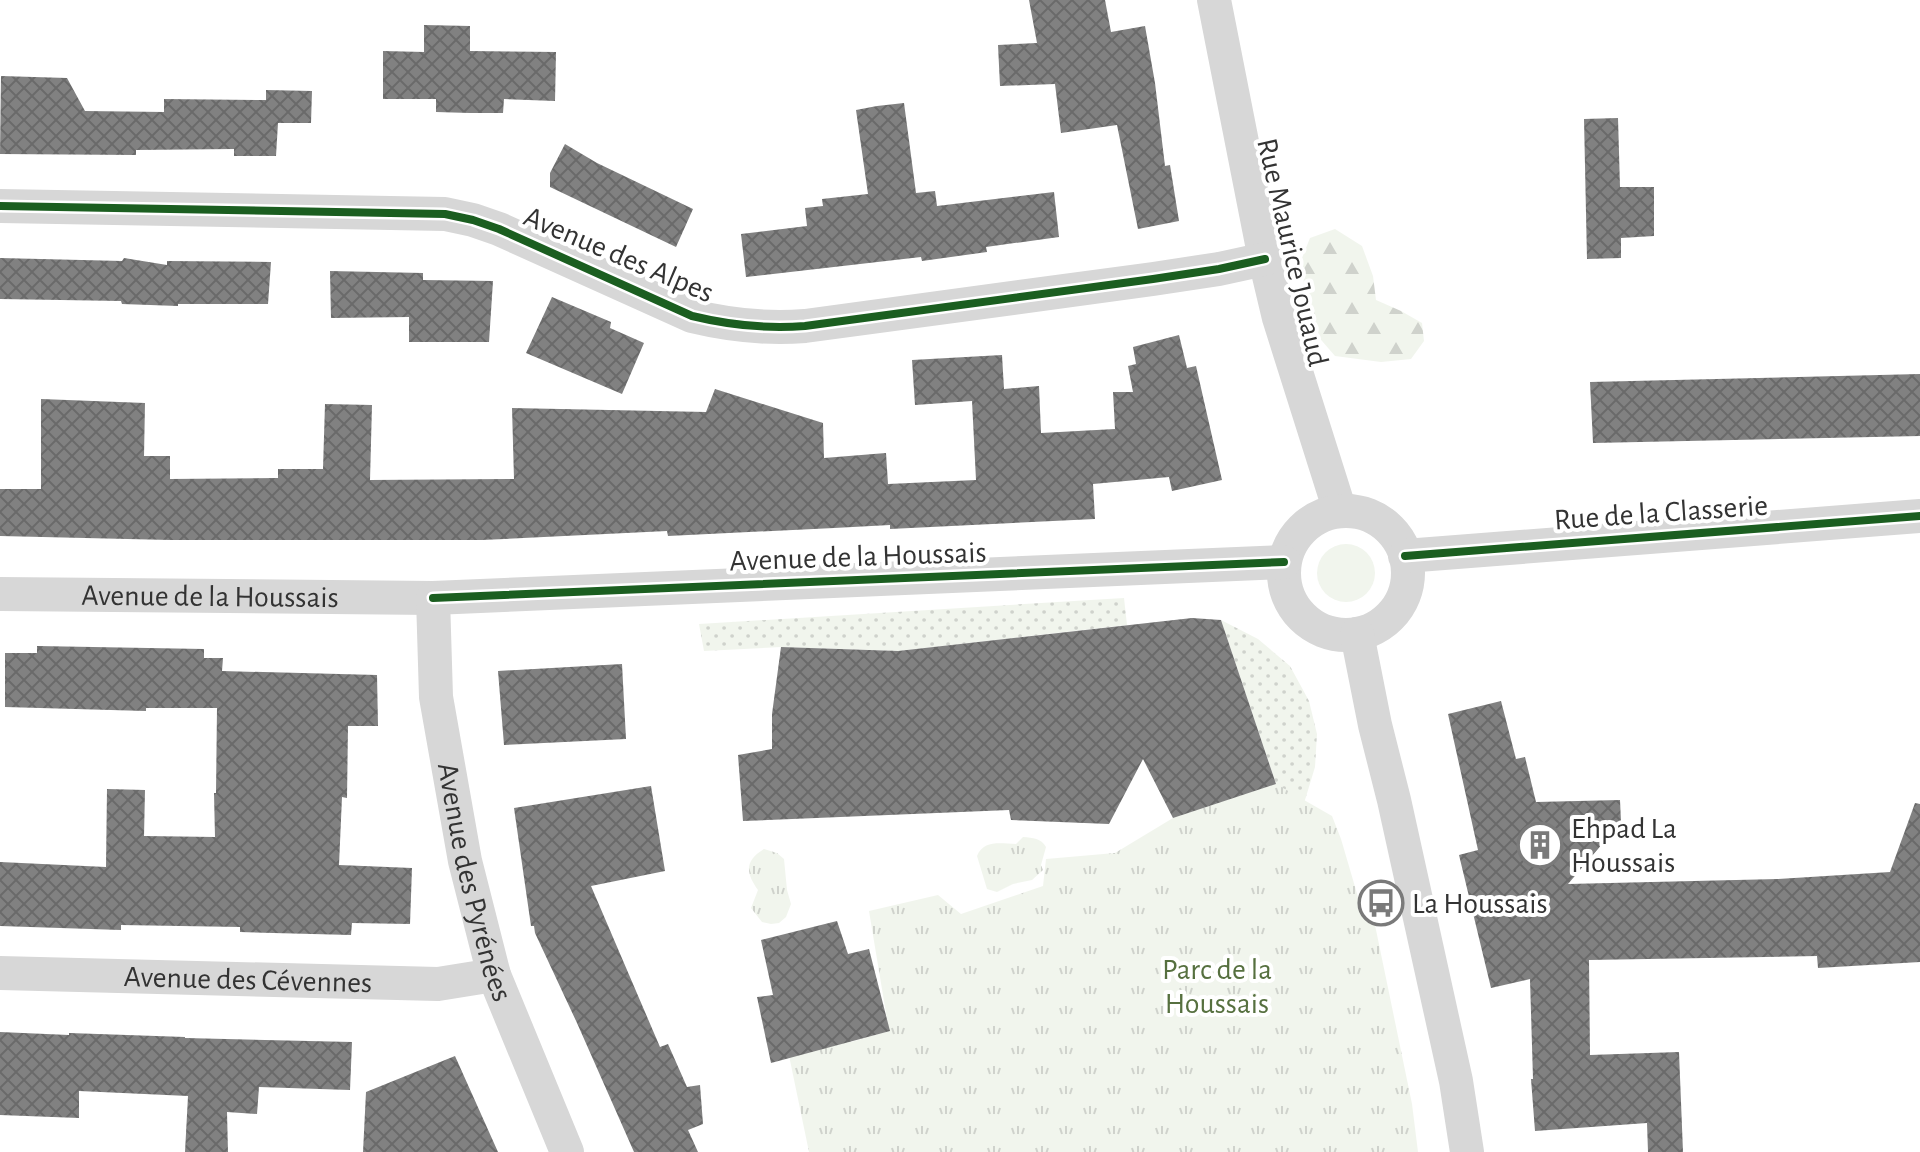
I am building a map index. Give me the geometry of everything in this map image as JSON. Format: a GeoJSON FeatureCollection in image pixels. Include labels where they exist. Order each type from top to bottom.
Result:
{"type":"FeatureCollection","features":[{"type":"Feature","properties":{"kind":"street","name":"Rue Maurice Jouaud"},"geometry":{"type":"LineString","coordinates":[[1214,0],[1279,318],[1340,511]]}},
{"type":"Feature","properties":{"kind":"street","name":"Avenue des Alpes"},"geometry":{"type":"LineString","coordinates":[[0,206],[445,214],[499,229],[692,316],[776,328],[1153,279],[1265,259]]}},
{"type":"Feature","properties":{"kind":"street"},"geometry":{"type":"LineString","coordinates":[[1340,511],[1376,518],[1386,525],[1405,556],[1407,579],[1401,601],[1378,626],[1357,634],[1330,633],[1307,621],[1290,600],[1283,575],[1287,551],[1299,531],[1318,517],[1340,511]]}},
{"type":"Feature","properties":{"kind":"street","name":"Rue de la Classerie"},"geometry":{"type":"LineString","coordinates":[[1405,556],[1920,516]]}},
{"type":"Feature","properties":{"kind":"street","name":"Avenue de la Houssais"},"geometry":{"type":"LineString","coordinates":[[0,594],[433,598],[1284,562]]}},
{"type":"Feature","properties":{"kind":"street","name":"Avenue des Pyrénées"},"geometry":{"type":"LineString","coordinates":[[433,598],[436,697],[465,861],[494,975],[567,1152]]}},
{"type":"Feature","properties":{"kind":"street"},"geometry":{"type":"LineString","coordinates":[[1357,634],[1456,1081],[1467,1152]]}},
{"type":"Feature","properties":{"kind":"street","name":"Avenue des Cévennes"},"geometry":{"type":"LineString","coordinates":[[0,973],[438,984],[494,975]]}},
{"type":"Feature","properties":{"kind":"green space"},"geometry":{"type":"Polygon","coordinates":[[[1335,229],[1362,246],[1373,276],[1376,300],[1422,323],[1424,341],[1411,359],[1381,362],[1335,356],[1316,334],[1305,299],[1302,258],[1310,238],[1335,229]]]}},
{"type":"Feature","properties":{"kind":"green space"},"geometry":{"type":"Polygon","coordinates":[[[1346,544],[1357,546],[1366,553],[1373,562],[1373,584],[1366,593],[1357,600],[1346,602],[1335,600],[1326,593],[1319,584],[1317,573],[1319,562],[1326,553],[1335,546],[1346,544]]]}},
{"type":"Feature","properties":{"kind":"green space"},"geometry":{"type":"Polygon","coordinates":[[[1124,598],[1127,625],[898,651],[781,647],[704,651],[699,624],[1124,598]]]}},
{"type":"Feature","properties":{"kind":"green space"},"geometry":{"type":"Polygon","coordinates":[[[1221,620],[1258,639],[1290,666],[1309,701],[1317,734],[1315,767],[1278,889],[1182,815],[1276,784],[1221,620]]]}},
{"type":"Feature","properties":{"kind":"green space","name":"Parc de la Houssais"},"geometry":{"type":"Polygon","coordinates":[[[1276,784],[1332,816],[1358,897],[1375,925],[1412,1104],[1418,1152],[809,1152],[786,1041],[847,1026],[851,1042],[889,1031],[869,911],[938,895],[961,914],[1043,886],[1046,859],[1115,853],[1173,818],[1276,784]]]}},
{"type":"Feature","properties":{"kind":"green space"},"geometry":{"type":"Polygon","coordinates":[[[1023,837],[1039,840],[1046,847],[1041,865],[1043,870],[1032,880],[997,892],[987,889],[977,856],[980,851],[994,844],[1016,844],[1023,837]]]}},
{"type":"Feature","properties":{"kind":"green space"},"geometry":{"type":"Polygon","coordinates":[[[764,849],[784,859],[791,904],[786,917],[779,923],[762,922],[751,908],[758,890],[749,873],[750,863],[764,849]]]}},
{"type":"Feature","properties":{"kind":"building"},"geometry":{"type":"Polygon","coordinates":[[[1029,0],[1105,0],[1111,32],[1145,26],[1165,166],[1170,165],[1179,221],[1138,229],[1117,125],[1061,133],[1055,84],[1000,86],[998,45],[1037,43],[1029,0]]]}},
{"type":"Feature","properties":{"kind":"building"},"geometry":{"type":"Polygon","coordinates":[[[424,25],[470,26],[470,51],[556,52],[555,101],[504,99],[503,113],[470,113],[436,112],[436,99],[383,99],[383,51],[424,52],[424,25]]]}},
{"type":"Feature","properties":{"kind":"building"},"geometry":{"type":"Polygon","coordinates":[[[1,76],[67,78],[85,111],[164,112],[164,99],[266,100],[266,90],[312,91],[311,123],[278,123],[276,156],[234,156],[234,149],[136,150],[136,155],[0,154],[1,76]]]}},
{"type":"Feature","properties":{"kind":"building"},"geometry":{"type":"Polygon","coordinates":[[[904,103],[916,193],[935,191],[937,206],[1054,192],[1059,237],[986,247],[987,252],[922,261],[921,257],[746,277],[741,234],[807,226],[805,208],[823,206],[822,199],[868,194],[856,110],[904,103]]]}},
{"type":"Feature","properties":{"kind":"building"},"geometry":{"type":"Polygon","coordinates":[[[1618,118],[1620,187],[1654,187],[1654,236],[1621,238],[1621,258],[1587,259],[1584,119],[1618,118]]]}},
{"type":"Feature","properties":{"kind":"building"},"geometry":{"type":"Polygon","coordinates":[[[565,144],[597,163],[693,209],[676,247],[550,187],[550,173],[565,144]]]}},
{"type":"Feature","properties":{"kind":"building"},"geometry":{"type":"Polygon","coordinates":[[[0,258],[122,261],[124,258],[167,265],[167,261],[271,262],[268,304],[178,306],[122,304],[121,301],[0,299],[0,258]]]}},
{"type":"Feature","properties":{"kind":"building"},"geometry":{"type":"Polygon","coordinates":[[[330,271],[423,273],[423,280],[493,281],[489,342],[409,342],[409,317],[331,318],[330,271]]]}},
{"type":"Feature","properties":{"kind":"building"},"geometry":{"type":"Polygon","coordinates":[[[552,297],[611,322],[610,328],[644,343],[622,394],[526,353],[552,297]]]}},
{"type":"Feature","properties":{"kind":"building"},"geometry":{"type":"Polygon","coordinates":[[[1179,335],[1187,368],[1196,366],[1222,480],[1172,491],[1169,477],[1093,484],[1095,519],[890,529],[890,525],[668,536],[667,531],[482,540],[170,540],[0,536],[0,489],[41,489],[41,399],[145,403],[144,456],[170,456],[170,479],[278,478],[278,469],[323,469],[325,404],[372,405],[370,480],[514,479],[512,408],[706,412],[715,389],[823,423],[824,458],[886,453],[888,484],[976,480],[972,401],[915,405],[912,360],[1002,355],[1004,389],[1039,386],[1041,433],[1115,429],[1113,392],[1133,392],[1128,366],[1136,364],[1133,347],[1179,335]]]}},
{"type":"Feature","properties":{"kind":"building"},"geometry":{"type":"Polygon","coordinates":[[[1920,374],[1920,436],[1593,443],[1590,382],[1920,374]]]}},
{"type":"Feature","properties":{"kind":"building"},"geometry":{"type":"Polygon","coordinates":[[[1192,618],[1221,620],[1276,784],[1173,818],[1143,759],[1109,824],[1011,820],[1009,810],[743,821],[738,755],[772,749],[772,714],[781,647],[898,651],[1192,618]]]}},
{"type":"Feature","properties":{"kind":"building"},"geometry":{"type":"Polygon","coordinates":[[[37,646],[204,649],[204,658],[223,658],[222,671],[377,675],[378,726],[348,726],[347,798],[342,797],[339,865],[412,868],[410,924],[352,923],[351,935],[240,932],[240,927],[121,925],[121,930],[0,926],[0,862],[106,867],[107,789],[145,790],[144,836],[215,837],[217,708],[146,708],[146,711],[5,707],[5,653],[37,653],[37,646]]]}},
{"type":"Feature","properties":{"kind":"building"},"geometry":{"type":"Polygon","coordinates":[[[622,664],[626,739],[504,745],[498,671],[622,664]]]}},
{"type":"Feature","properties":{"kind":"building","name":"Ehpad La Houssais"},"geometry":{"type":"Polygon","coordinates":[[[1501,701],[1516,759],[1525,757],[1536,802],[1620,800],[1621,822],[1568,884],[1778,879],[1890,872],[1915,803],[1920,804],[1920,962],[1818,968],[1817,956],[1589,960],[1590,1055],[1679,1052],[1683,1152],[1648,1152],[1647,1123],[1535,1131],[1530,979],[1491,988],[1459,855],[1478,850],[1448,714],[1501,701]]]}},
{"type":"Feature","properties":{"kind":"building"},"geometry":{"type":"Polygon","coordinates":[[[651,786],[665,871],[591,886],[660,1047],[668,1044],[687,1087],[700,1085],[703,1124],[688,1130],[698,1152],[634,1152],[534,926],[531,926],[514,808],[651,786]]]}},
{"type":"Feature","properties":{"kind":"building"},"geometry":{"type":"Polygon","coordinates":[[[837,921],[848,954],[869,949],[890,1031],[771,1063],[757,997],[773,995],[761,940],[837,921]]]}},
{"type":"Feature","properties":{"kind":"building"},"geometry":{"type":"Polygon","coordinates":[[[0,1032],[352,1042],[350,1090],[259,1087],[257,1114],[227,1112],[228,1152],[185,1152],[188,1096],[79,1091],[79,1118],[0,1115],[0,1032]]]}},
{"type":"Feature","properties":{"kind":"building"},"geometry":{"type":"Polygon","coordinates":[[[455,1056],[498,1152],[363,1152],[366,1092],[455,1056]]]}},
{"type":"Feature","properties":{"kind":"cycle path"},"geometry":{"type":"LineString","coordinates":[[0,206],[445,214],[499,229],[692,316],[762,327],[805,326],[1153,279],[1265,259]]}},
{"type":"Feature","properties":{"kind":"cycle path"},"geometry":{"type":"LineString","coordinates":[[1405,556],[1920,516]]}},
{"type":"Feature","properties":{"kind":"cycle path"},"geometry":{"type":"LineString","coordinates":[[433,598],[1284,562]]}},
{"type":"Feature","properties":{"kind":"place","name":"Ehpad La Houssais"},"geometry":{"type":"Point","coordinates":[1540,845]}},
{"type":"Feature","properties":{"kind":"place","name":"La Houssais"},"geometry":{"type":"Point","coordinates":[1381,903]}}]}
